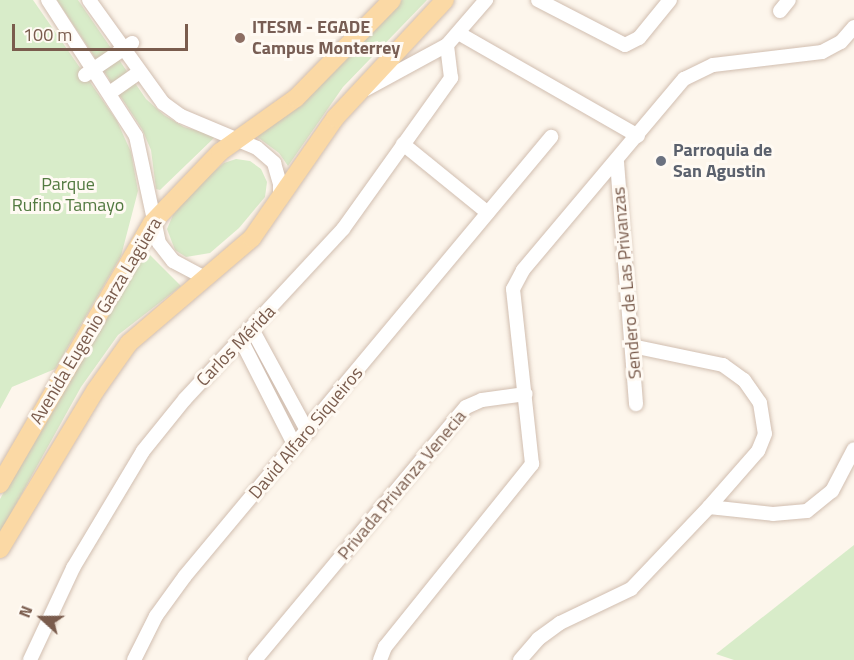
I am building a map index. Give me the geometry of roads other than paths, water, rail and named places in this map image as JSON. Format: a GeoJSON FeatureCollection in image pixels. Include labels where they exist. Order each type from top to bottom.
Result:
{"type":"FeatureCollection","features":[{"type":"Feature","properties":{"kind":"main road","name":"Avenida Eugenio Garza Lagüera"},"geometry":{"type":"LineString","coordinates":[[0,484],[152,223],[192,179],[239,138],[296,98],[392,0]]}},
{"type":"Feature","properties":{"kind":"main road","name":"Avenida Eugenio Garza Lagüera"},"geometry":{"type":"LineString","coordinates":[[0,549],[116,360],[138,333],[252,238],[356,93],[446,0]]}},
{"type":"Feature","properties":{"kind":"street"},"geometry":{"type":"LineString","coordinates":[[48,0],[90,71],[111,92],[141,149],[152,223],[165,254],[205,278]]}},
{"type":"Feature","properties":{"kind":"street"},"geometry":{"type":"LineString","coordinates":[[89,0],[127,46],[138,73],[171,110],[239,138],[274,163],[280,184],[280,198]]}},
{"type":"Feature","properties":{"kind":"street"},"geometry":{"type":"LineString","coordinates":[[356,93],[447,45],[460,34],[486,0]]}},
{"type":"Feature","properties":{"kind":"street"},"geometry":{"type":"LineString","coordinates":[[542,1],[620,43],[635,42],[670,0]]}},
{"type":"Feature","properties":{"kind":"street","name":"Sendero de Las Privanzas"},"geometry":{"type":"LineString","coordinates":[[526,394],[514,283],[617,162],[675,89],[696,71],[822,52],[841,42],[854,27]]}},
{"type":"Feature","properties":{"kind":"street"},"geometry":{"type":"LineString","coordinates":[[460,34],[638,136]]}},
{"type":"Feature","properties":{"kind":"street","name":"Carlos Mérida"},"geometry":{"type":"LineString","coordinates":[[30,660],[73,568],[120,486],[170,416],[328,248],[451,78],[447,45]]}},
{"type":"Feature","properties":{"kind":"street"},"geometry":{"type":"LineString","coordinates":[[90,71],[127,46]]}},
{"type":"Feature","properties":{"kind":"street"},"geometry":{"type":"LineString","coordinates":[[111,92],[138,73]]}},
{"type":"Feature","properties":{"kind":"street","name":"David Alfaro Siqueiros"},"geometry":{"type":"LineString","coordinates":[[134,660],[167,599],[308,432],[551,136]]}},
{"type":"Feature","properties":{"kind":"street"},"geometry":{"type":"LineString","coordinates":[[403,144],[488,213]]}},
{"type":"Feature","properties":{"kind":"street","name":"Sendero de Las Privanzas"},"geometry":{"type":"LineString","coordinates":[[617,162],[636,404]]}},
{"type":"Feature","properties":{"kind":"street"},"geometry":{"type":"LineString","coordinates":[[252,329],[308,432]]}},
{"type":"Feature","properties":{"kind":"street"},"geometry":{"type":"LineString","coordinates":[[241,340],[295,446]]}},
{"type":"Feature","properties":{"kind":"street"},"geometry":{"type":"LineString","coordinates":[[520,660],[546,632],[631,589],[709,507],[758,451],[765,434],[760,403],[744,380],[723,365],[632,346]]}},
{"type":"Feature","properties":{"kind":"street"},"geometry":{"type":"LineString","coordinates":[[380,660],[385,647],[530,469],[533,452],[526,394]]}},
{"type":"Feature","properties":{"kind":"street","name":"Privada Privanza Venecia"},"geometry":{"type":"LineString","coordinates":[[255,660],[466,407],[482,400],[526,394]]}},
{"type":"Feature","properties":{"kind":"street"},"geometry":{"type":"LineString","coordinates":[[709,507],[772,514],[807,511],[832,491],[854,449]]}},
{"type":"Feature","properties":{"kind":"place","name":"ITESM - EGADE Campus Monterrey"},"geometry":{"type":"Point","coordinates":[240,38]}},
{"type":"Feature","properties":{"kind":"place","name":"Parroquia de San Agustin"},"geometry":{"type":"Point","coordinates":[661,161]}},
{"type":"Feature","properties":{"kind":"park label","name":"Parque Rufino Tamayo"},"geometry":{"type":"Point","coordinates":[68,195]}}]}
